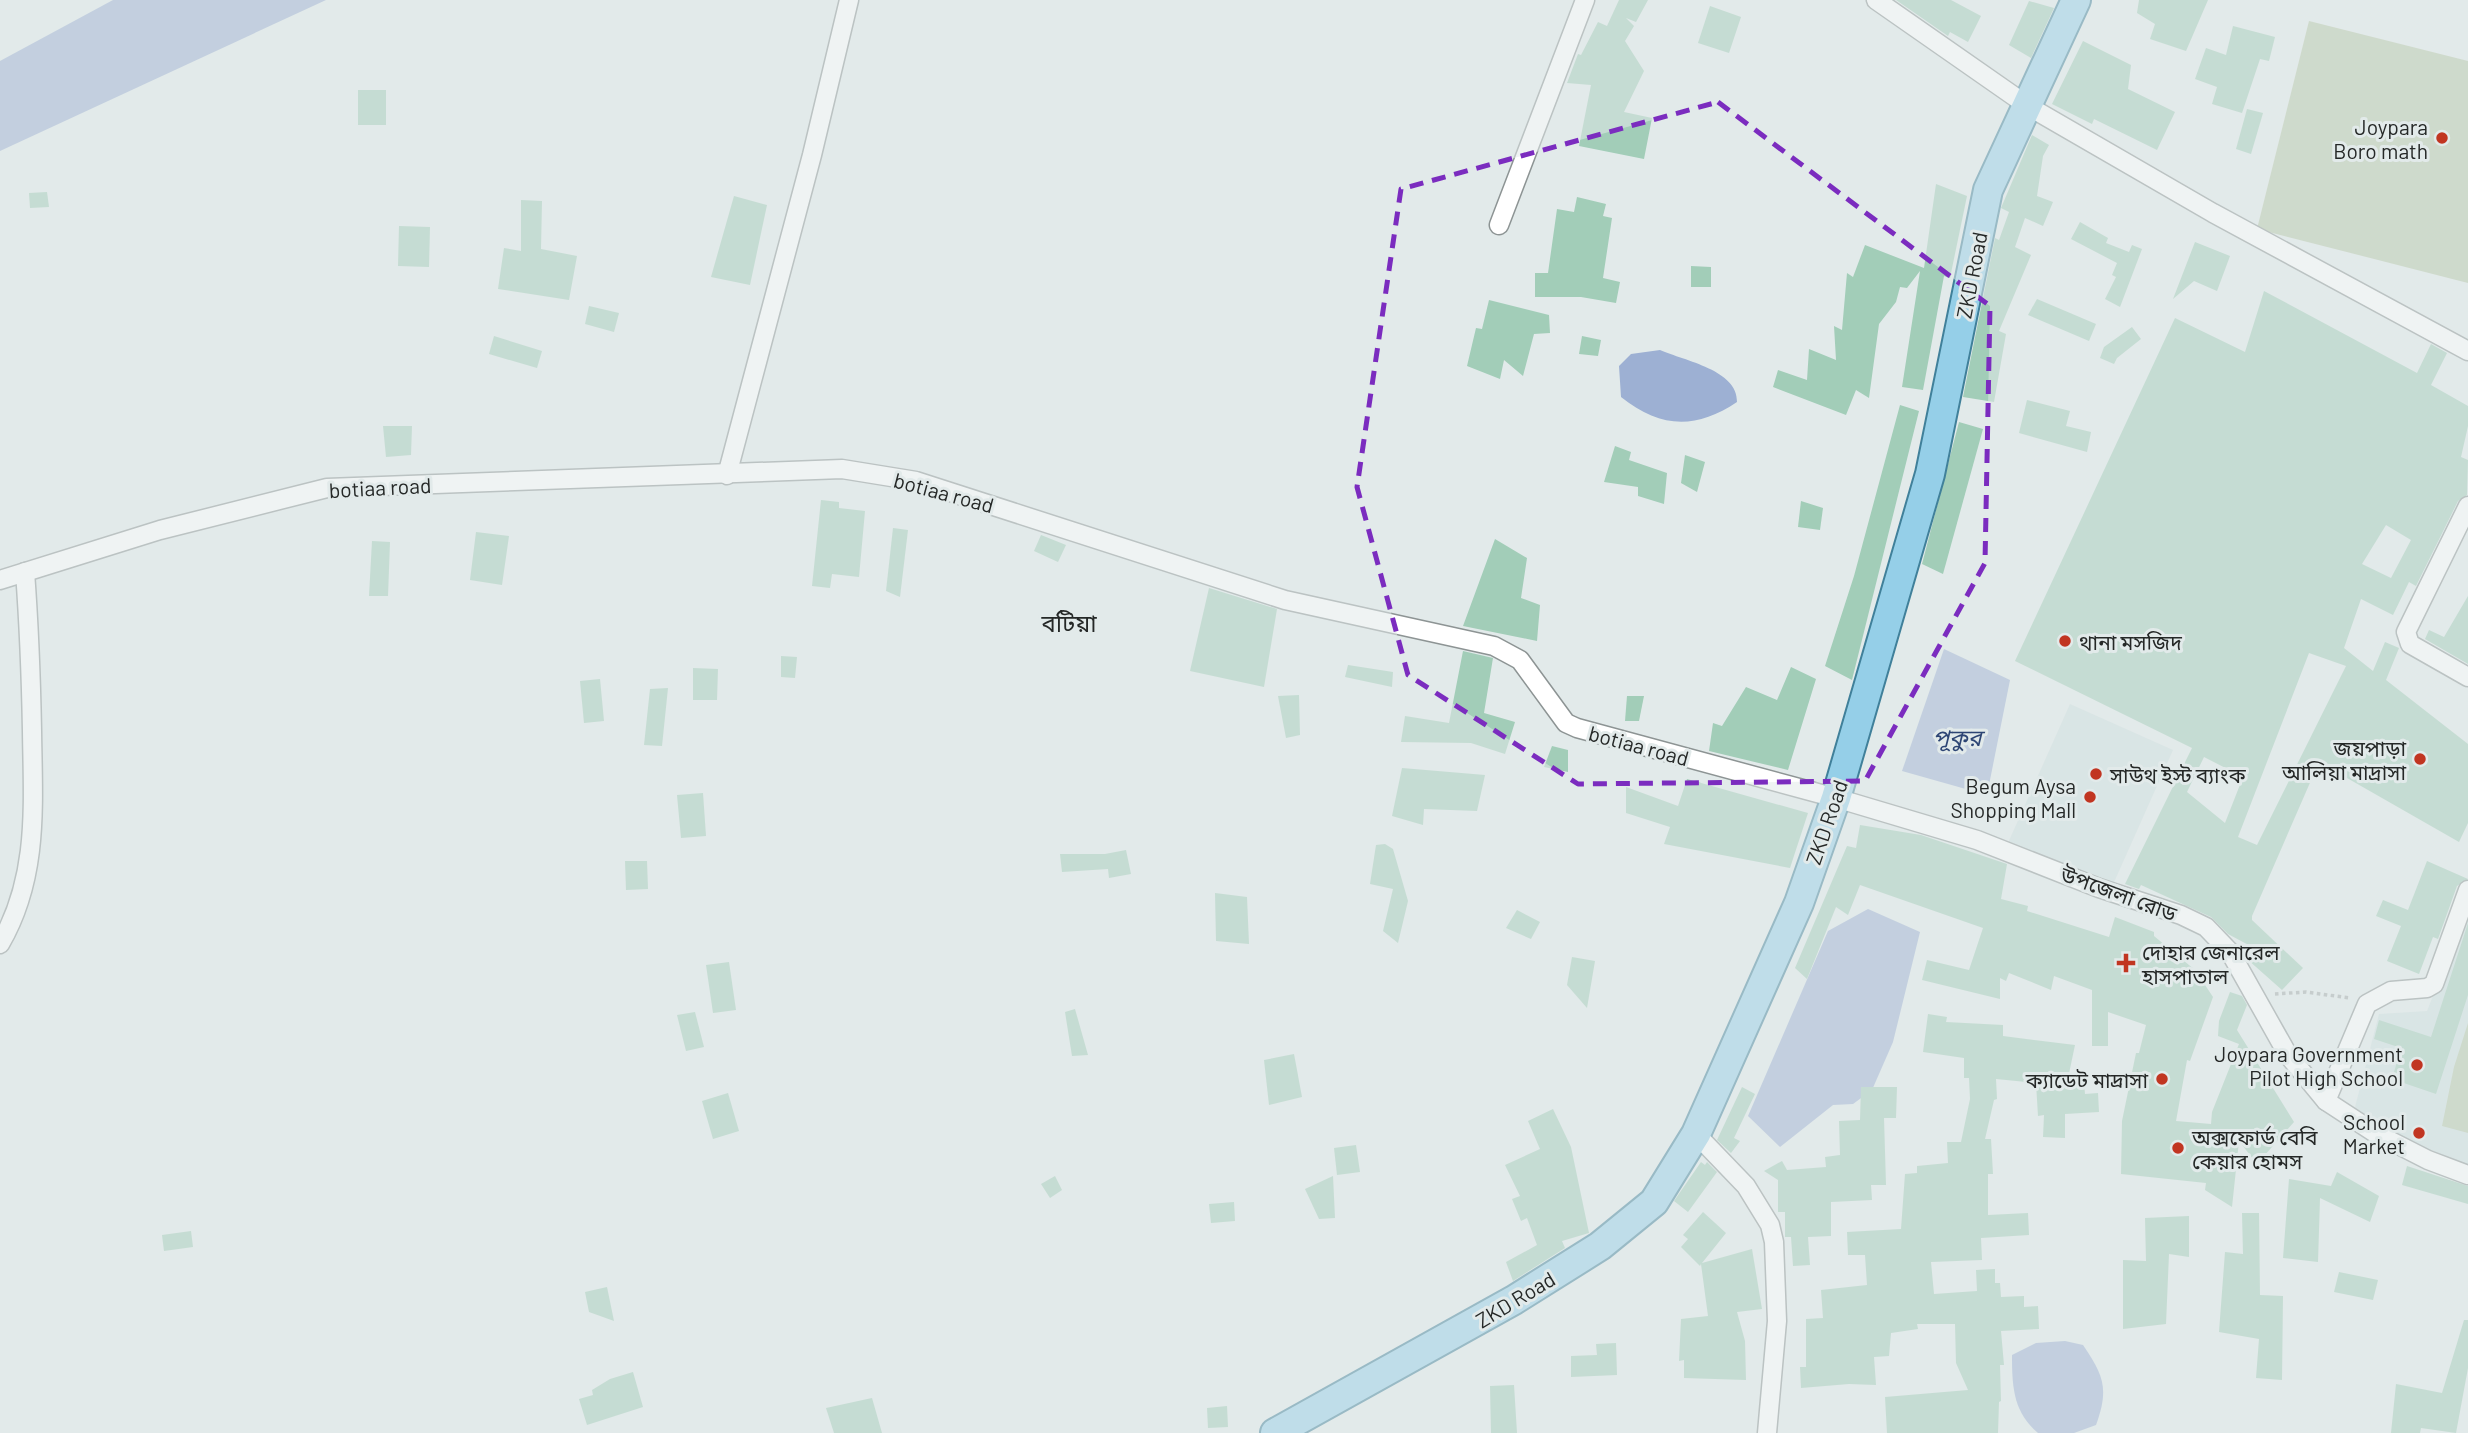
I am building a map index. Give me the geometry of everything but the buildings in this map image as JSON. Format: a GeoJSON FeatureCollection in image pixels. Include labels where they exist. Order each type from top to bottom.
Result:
{"type":"FeatureCollection","features":[{"type":"Feature","properties":{"kind":"main road","name":"ZKD Road"},"geometry":{"type":"LineString","coordinates":[[1275,1433],[1514,1300],[1600,1246],[1654,1202],[1696,1135],[1799,903],[1836,797],[1930,474],[1988,190],[2077,0]]}},
{"type":"Feature","properties":{"kind":"street"},"geometry":{"type":"LineString","coordinates":[[727,475],[812,155],[849,0]]}},
{"type":"Feature","properties":{"kind":"street"},"geometry":{"type":"LineString","coordinates":[[1499,225],[1585,0]]}},
{"type":"Feature","properties":{"kind":"street"},"geometry":{"type":"LineString","coordinates":[[1876,0],[2028,106],[2213,213],[2468,352]]}},
{"type":"Feature","properties":{"kind":"street","name":"botiaa road"},"geometry":{"type":"LineString","coordinates":[[0,580],[160,530],[327,488],[842,469],[916,481],[1285,600],[1494,646],[1520,660],[1566,723],[1577,728],[1836,797]]}},
{"type":"Feature","properties":{"kind":"street"},"geometry":{"type":"LineString","coordinates":[[2468,506],[2406,632],[2410,644],[2468,677]]}},
{"type":"Feature","properties":{"kind":"street"},"geometry":{"type":"LineString","coordinates":[[0,944],[20,904],[29,872],[34,824],[30,635],[24,572]]}},
{"type":"Feature","properties":{"kind":"street","name":"উপজেলা রোড"},"geometry":{"type":"LineString","coordinates":[[1836,797],[1977,840],[2099,888],[2181,915],[2206,928],[2230,952],[2263,1014],[2307,1082],[2326,1101],[2375,1133],[2428,1160],[2468,1175]]}},
{"type":"Feature","properties":{"kind":"street"},"geometry":{"type":"LineString","coordinates":[[2326,1101],[2367,1004],[2391,991],[2427,988],[2434,984],[2468,890]]}},
{"type":"Feature","properties":{"kind":"street"},"geometry":{"type":"LineString","coordinates":[[1696,1135],[1746,1186],[1770,1225],[1774,1242],[1777,1321],[1767,1433]]}},
{"type":"Feature","properties":{"kind":"path"},"geometry":{"type":"LineString","coordinates":[[2263,1014],[2275,995],[2333,994],[2367,1004]]}},
{"type":"Feature","properties":{"kind":"highlighted area"},"geometry":{"type":"Polygon","coordinates":[[[1718,102],[1990,306],[1985,563],[1865,781],[1578,784],[1408,675],[1357,487],[1401,189],[1718,102]]]}},
{"type":"Feature","properties":{"kind":"shaded area","name":"Begum Aysa Shopping Mall"},"geometry":{"type":"Polygon","coordinates":[[[2070,704],[2173,750],[2111,889],[2008,843],[2070,704]]]}},
{"type":"Feature","properties":{"kind":"shaded area","name":"Joypara Government Pilot High School"},"geometry":{"type":"Polygon","coordinates":[[[2468,908],[2468,1167],[2371,1127],[2353,1115],[2379,1014],[2427,1011],[2468,908]]]}},
{"type":"Feature","properties":{"kind":"green space","name":"Joypara Boro math"},"geometry":{"type":"Polygon","coordinates":[[[2309,21],[2468,61],[2468,283],[2257,229],[2309,21]]]}},
{"type":"Feature","properties":{"kind":"green space"},"geometry":{"type":"Polygon","coordinates":[[[2468,1023],[2468,1133],[2442,1126],[2454,1067],[2468,1023]]]}},
{"type":"Feature","properties":{"kind":"water"},"geometry":{"type":"Polygon","coordinates":[[[113,0],[326,0],[0,151],[0,61],[113,0]]]}},
{"type":"Feature","properties":{"kind":"water"},"geometry":{"type":"Polygon","coordinates":[[[1660,350],[1720,374],[1735,391],[1737,402],[1707,417],[1678,422],[1664,420],[1635,407],[1621,397],[1619,366],[1631,354],[1660,350]]]}},
{"type":"Feature","properties":{"kind":"water","name":"পূকুর"},"geometry":{"type":"Polygon","coordinates":[[[1944,649],[2010,680],[1987,795],[1902,771],[1944,649]]]}},
{"type":"Feature","properties":{"kind":"water"},"geometry":{"type":"Polygon","coordinates":[[[1868,909],[1920,932],[1893,1042],[1872,1090],[1853,1104],[1833,1105],[1780,1147],[1748,1116],[1828,931],[1868,909]]]}},
{"type":"Feature","properties":{"kind":"water"},"geometry":{"type":"Polygon","coordinates":[[[2065,1341],[2083,1345],[2100,1374],[2103,1392],[2100,1412],[2096,1425],[2074,1433],[2038,1433],[2023,1416],[2016,1398],[2012,1355],[2036,1343],[2065,1341]]]}},
{"type":"Feature","properties":{"kind":"place","name":"Joypara Boro math"},"geometry":{"type":"Point","coordinates":[2442,138]}},
{"type":"Feature","properties":{"kind":"place","name":"থানা মসজিদ"},"geometry":{"type":"Point","coordinates":[2065,641]}},
{"type":"Feature","properties":{"kind":"place","name":"জয়পাড়া আলিয়া মাদ্রাসা"},"geometry":{"type":"Point","coordinates":[2420,759]}},
{"type":"Feature","properties":{"kind":"place","name":"সাউথ ইস্ট ব্যাংক"},"geometry":{"type":"Point","coordinates":[2096,774]}},
{"type":"Feature","properties":{"kind":"place","name":"Begum Aysa Shopping Mall"},"geometry":{"type":"Point","coordinates":[2090,797]}},
{"type":"Feature","properties":{"kind":"place","name":"দোহার জেনারেল হাসপাতাল"},"geometry":{"type":"Point","coordinates":[2126,963]}},
{"type":"Feature","properties":{"kind":"place","name":"Joypara Government Pilot High School"},"geometry":{"type":"Point","coordinates":[2417,1065]}},
{"type":"Feature","properties":{"kind":"place","name":"ক্যাডেট মাদ্রাসা"},"geometry":{"type":"Point","coordinates":[2162,1079]}},
{"type":"Feature","properties":{"kind":"place","name":"School Market"},"geometry":{"type":"Point","coordinates":[2419,1133]}},
{"type":"Feature","properties":{"kind":"place","name":"অক্সফোর্ড বেবি কেয়ার হোমস"},"geometry":{"type":"Point","coordinates":[2178,1148]}},
{"type":"Feature","properties":{"kind":"district","name":"বটিয়া"},"geometry":{"type":"Point","coordinates":[1069,622]}}]}
